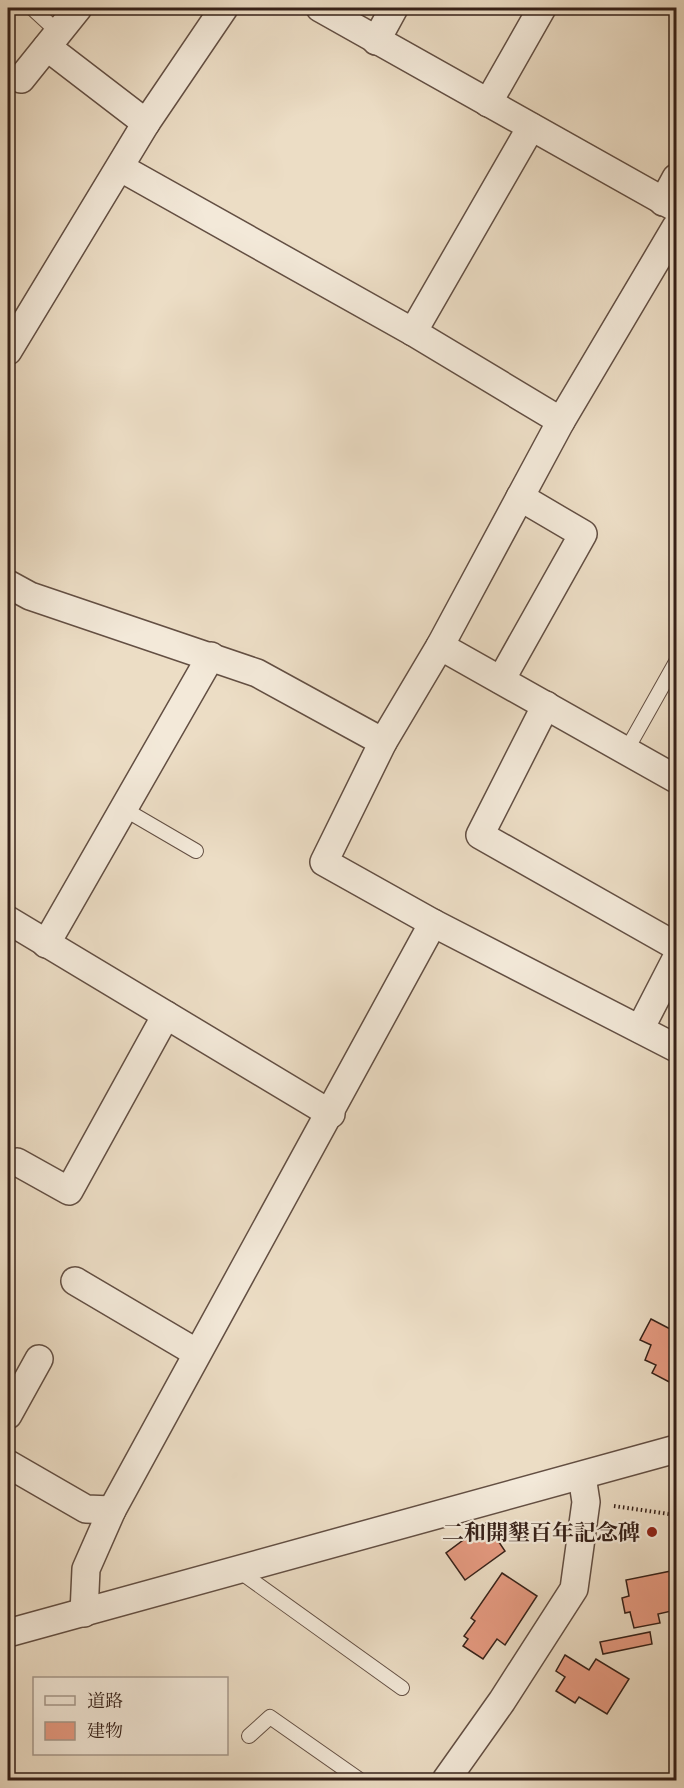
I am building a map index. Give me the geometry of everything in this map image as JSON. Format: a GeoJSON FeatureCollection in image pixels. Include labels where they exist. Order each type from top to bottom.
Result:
{"type":"FeatureCollection","features":[{"type":"Feature","properties":{"kind":"street"},"geometry":{"type":"LineString","coordinates":[[21,79],[78,8]]}},
{"type":"Feature","properties":{"kind":"street"},"geometry":{"type":"LineString","coordinates":[[10,340],[121,168],[146,123],[224,8]]}},
{"type":"Feature","properties":{"kind":"street"},"geometry":{"type":"LineString","coordinates":[[320,8],[670,205],[676,178]]}},
{"type":"Feature","properties":{"kind":"street"},"geometry":{"type":"LineString","coordinates":[[376,40],[394,8]]}},
{"type":"Feature","properties":{"kind":"street"},"geometry":{"type":"LineString","coordinates":[[488,104],[542,8]]}},
{"type":"Feature","properties":{"kind":"street"},"geometry":{"type":"LineString","coordinates":[[53,39],[146,123]]}},
{"type":"Feature","properties":{"kind":"street"},"geometry":{"type":"LineString","coordinates":[[413,332],[531,127]]}},
{"type":"Feature","properties":{"kind":"street"},"geometry":{"type":"LineString","coordinates":[[121,168],[413,332],[561,421]]}},
{"type":"Feature","properties":{"kind":"street"},"geometry":{"type":"LineString","coordinates":[[676,227],[561,421],[440,646],[383,742],[324,862],[433,923],[676,1048]]}},
{"type":"Feature","properties":{"kind":"street"},"geometry":{"type":"LineString","coordinates":[[501,680],[583,534],[520,497]]}},
{"type":"Feature","properties":{"kind":"street"},"geometry":{"type":"LineString","coordinates":[[8,584],[30,596],[257,673],[383,742]]}},
{"type":"Feature","properties":{"kind":"street"},"geometry":{"type":"LineString","coordinates":[[440,646],[676,779]]}},
{"type":"Feature","properties":{"kind":"street"},"geometry":{"type":"LineString","coordinates":[[46,944],[211,656]]}},
{"type":"Feature","properties":{"kind":"street"},"geometry":{"type":"LineString","coordinates":[[546,705],[480,835],[676,946]]}},
{"type":"Feature","properties":{"kind":"street"},"geometry":{"type":"LineString","coordinates":[[8,920],[331,1114]]}},
{"type":"Feature","properties":{"kind":"street"},"geometry":{"type":"LineString","coordinates":[[84,1613],[86,1569],[112,1510],[331,1114],[433,923]]}},
{"type":"Feature","properties":{"kind":"street"},"geometry":{"type":"LineString","coordinates":[[640,1029],[676,959]]}},
{"type":"Feature","properties":{"kind":"street"},"geometry":{"type":"LineString","coordinates":[[17,1162],[69,1191],[166,1015]]}},
{"type":"Feature","properties":{"kind":"street"},"geometry":{"type":"LineString","coordinates":[[75,1281],[198,1353]]}},
{"type":"Feature","properties":{"kind":"street"},"geometry":{"type":"LineString","coordinates":[[8,1415],[39,1359]]}},
{"type":"Feature","properties":{"kind":"street"},"geometry":{"type":"LineString","coordinates":[[8,1633],[239,1570],[584,1489],[676,1449]]}},
{"type":"Feature","properties":{"kind":"street"},"geometry":{"type":"LineString","coordinates":[[8,1464],[86,1509],[112,1510]]}},
{"type":"Feature","properties":{"kind":"street"},"geometry":{"type":"LineString","coordinates":[[446,1780],[502,1701],[574,1589],[584,1489]]}},
{"type":"Feature","properties":{"kind":"lane"},"geometry":{"type":"LineString","coordinates":[[32,8],[53,39]]}},
{"type":"Feature","properties":{"kind":"lane"},"geometry":{"type":"LineString","coordinates":[[626,750],[676,662]]}},
{"type":"Feature","properties":{"kind":"lane"},"geometry":{"type":"LineString","coordinates":[[123,808],[196,851]]}},
{"type":"Feature","properties":{"kind":"lane"},"geometry":{"type":"LineString","coordinates":[[239,1570],[402,1688]]}},
{"type":"Feature","properties":{"kind":"lane"},"geometry":{"type":"LineString","coordinates":[[249,1736],[270,1716],[360,1780]]}},
{"type":"Feature","properties":{"kind":"path"},"geometry":{"type":"LineString","coordinates":[[584,1489],[676,1515]]}},
{"type":"Feature","properties":{"kind":"building"},"geometry":{"type":"Polygon","coordinates":[[[651,1319],[676,1332],[675,1385],[652,1373],[656,1365],[645,1360],[651,1345],[640,1340],[651,1319]]]}},
{"type":"Feature","properties":{"kind":"building"},"geometry":{"type":"Polygon","coordinates":[[[486,1523],[505,1551],[465,1580],[446,1553],[486,1523]]]}},
{"type":"Feature","properties":{"kind":"building"},"geometry":{"type":"Polygon","coordinates":[[[676,1570],[676,1610],[658,1614],[660,1623],[634,1628],[630,1612],[625,1613],[622,1598],[629,1596],[626,1580],[676,1570]]]}},
{"type":"Feature","properties":{"kind":"building"},"geometry":{"type":"Polygon","coordinates":[[[502,1573],[537,1596],[505,1645],[497,1639],[483,1659],[463,1646],[468,1639],[464,1636],[475,1621],[471,1618],[502,1573]]]}},
{"type":"Feature","properties":{"kind":"building"},"geometry":{"type":"Polygon","coordinates":[[[650,1632],[652,1644],[603,1654],[600,1642],[650,1632]]]}},
{"type":"Feature","properties":{"kind":"building"},"geometry":{"type":"Polygon","coordinates":[[[565,1655],[589,1670],[596,1659],[629,1679],[607,1714],[579,1697],[575,1703],[556,1691],[565,1677],[556,1671],[565,1655]]]}},
{"type":"Feature","properties":{"kind":"place","name":"二和開墾百年記念碑"},"geometry":{"type":"Point","coordinates":[652,1532]}}]}
